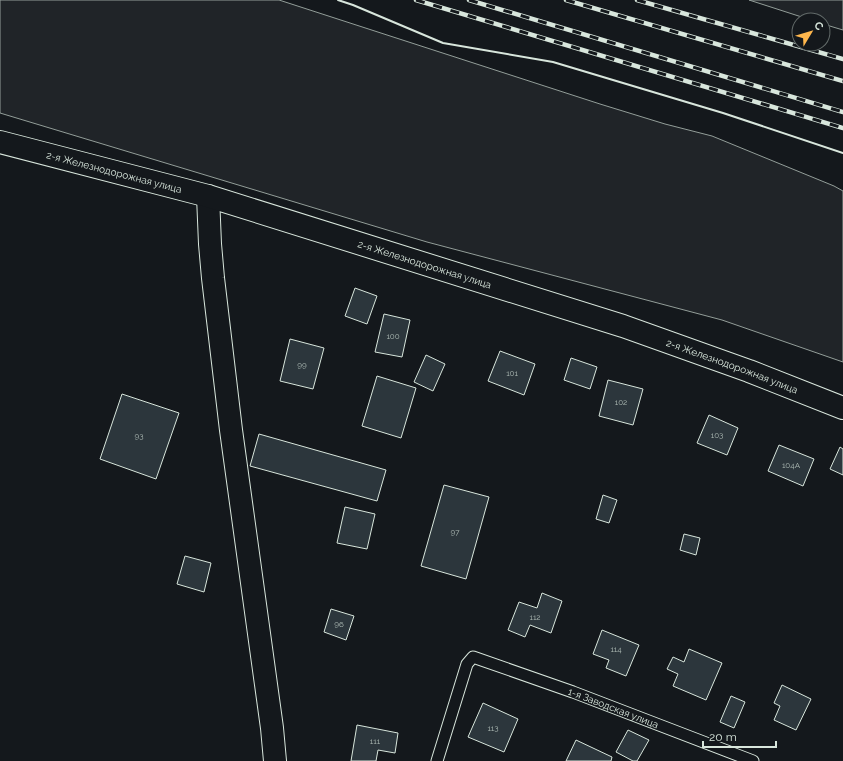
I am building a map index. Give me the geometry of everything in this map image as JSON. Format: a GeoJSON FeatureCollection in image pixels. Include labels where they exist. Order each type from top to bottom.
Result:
{"type":"FeatureCollection","features":[{"type":"Feature","properties":{"kind":"street","name":"2-я Железнодорожная улица"},"geometry":{"type":"LineString","coordinates":[[0,142],[208,196],[623,326],[749,370],[843,408]]}},
{"type":"Feature","properties":{"kind":"street"},"geometry":{"type":"LineString","coordinates":[[208,196],[210,244],[219,332],[272,728],[275,761]]}},
{"type":"Feature","properties":{"kind":"lane","name":"1-я Заводская улица"},"geometry":{"type":"LineString","coordinates":[[436,761],[467,664],[473,657],[573,692],[753,761]]}},
{"type":"Feature","properties":{"kind":"shaded area"},"geometry":{"type":"Polygon","coordinates":[[[0,0],[279,0],[600,104],[665,124],[712,136],[834,186],[843,191],[843,362],[722,320],[427,242],[0,113],[0,0]]]}},
{"type":"Feature","properties":{"kind":"shaded area"},"geometry":{"type":"Polygon","coordinates":[[[749,0],[843,0],[843,30],[831,26],[831,12],[791,12],[791,14],[749,0]]]}},
{"type":"Feature","properties":{"kind":"building"},"geometry":{"type":"Polygon","coordinates":[[[355,288],[377,296],[367,324],[345,316],[355,288]]]}},
{"type":"Feature","properties":{"kind":"building"},"geometry":{"type":"Polygon","coordinates":[[[384,314],[410,320],[402,357],[375,352],[384,314]]]}},
{"type":"Feature","properties":{"kind":"building"},"geometry":{"type":"Polygon","coordinates":[[[290,339],[324,348],[313,389],[280,381],[290,339]]]}},
{"type":"Feature","properties":{"kind":"building"},"geometry":{"type":"Polygon","coordinates":[[[500,351],[535,364],[524,395],[488,381],[500,351]]]}},
{"type":"Feature","properties":{"kind":"building"},"geometry":{"type":"Polygon","coordinates":[[[426,355],[445,364],[433,391],[414,382],[426,355]]]}},
{"type":"Feature","properties":{"kind":"building"},"geometry":{"type":"Polygon","coordinates":[[[571,358],[597,367],[590,389],[564,380],[571,358]]]}},
{"type":"Feature","properties":{"kind":"building"},"geometry":{"type":"Polygon","coordinates":[[[377,376],[416,388],[401,438],[362,426],[377,376]]]}},
{"type":"Feature","properties":{"kind":"building"},"geometry":{"type":"Polygon","coordinates":[[[608,380],[643,389],[633,425],[599,416],[608,380]]]}},
{"type":"Feature","properties":{"kind":"building"},"geometry":{"type":"Polygon","coordinates":[[[122,394],[179,413],[156,479],[100,459],[122,394]]]}},
{"type":"Feature","properties":{"kind":"building"},"geometry":{"type":"Polygon","coordinates":[[[709,415],[738,428],[727,455],[697,443],[709,415]]]}},
{"type":"Feature","properties":{"kind":"building"},"geometry":{"type":"Polygon","coordinates":[[[259,434],[386,470],[377,501],[250,466],[259,434]]]}},
{"type":"Feature","properties":{"kind":"building"},"geometry":{"type":"Polygon","coordinates":[[[779,445],[814,459],[803,486],[768,471],[779,445]]]}},
{"type":"Feature","properties":{"kind":"building"},"geometry":{"type":"Polygon","coordinates":[[[840,447],[843,449],[843,475],[830,469],[840,447]]]}},
{"type":"Feature","properties":{"kind":"building"},"geometry":{"type":"Polygon","coordinates":[[[444,485],[489,497],[466,579],[421,566],[444,485]]]}},
{"type":"Feature","properties":{"kind":"building"},"geometry":{"type":"Polygon","coordinates":[[[603,495],[617,500],[609,523],[596,519],[603,495]]]}},
{"type":"Feature","properties":{"kind":"building"},"geometry":{"type":"Polygon","coordinates":[[[345,507],[375,514],[367,549],[337,543],[345,507]]]}},
{"type":"Feature","properties":{"kind":"building"},"geometry":{"type":"Polygon","coordinates":[[[684,534],[700,538],[696,555],[680,550],[684,534]]]}},
{"type":"Feature","properties":{"kind":"building"},"geometry":{"type":"Polygon","coordinates":[[[185,556],[211,563],[204,592],[177,584],[185,556]]]}},
{"type":"Feature","properties":{"kind":"building"},"geometry":{"type":"Polygon","coordinates":[[[542,593],[562,601],[551,633],[530,625],[525,637],[508,630],[519,602],[537,608],[542,593]]]}},
{"type":"Feature","properties":{"kind":"building"},"geometry":{"type":"Polygon","coordinates":[[[331,609],[354,616],[346,640],[324,632],[331,609]]]}},
{"type":"Feature","properties":{"kind":"building"},"geometry":{"type":"Polygon","coordinates":[[[602,630],[639,645],[626,676],[606,668],[609,660],[593,654],[602,630]]]}},
{"type":"Feature","properties":{"kind":"building"},"geometry":{"type":"Polygon","coordinates":[[[689,649],[722,663],[706,700],[673,686],[678,674],[667,669],[673,657],[684,662],[689,649]]]}},
{"type":"Feature","properties":{"kind":"building"},"geometry":{"type":"Polygon","coordinates":[[[782,685],[811,699],[796,730],[774,720],[780,706],[774,703],[782,685]]]}},
{"type":"Feature","properties":{"kind":"building"},"geometry":{"type":"Polygon","coordinates":[[[731,696],[745,702],[734,728],[720,722],[731,696]]]}},
{"type":"Feature","properties":{"kind":"building"},"geometry":{"type":"Polygon","coordinates":[[[483,703],[518,719],[504,752],[468,737],[483,703]]]}},
{"type":"Feature","properties":{"kind":"building"},"geometry":{"type":"Polygon","coordinates":[[[357,725],[398,733],[395,753],[378,750],[376,761],[351,761],[357,725]]]}},
{"type":"Feature","properties":{"kind":"building"},"geometry":{"type":"Polygon","coordinates":[[[628,730],[649,740],[637,761],[633,761],[616,752],[628,730]]]}},
{"type":"Feature","properties":{"kind":"building"},"geometry":{"type":"Polygon","coordinates":[[[576,740],[612,757],[611,761],[566,761],[576,740]]]}},
{"type":"Feature","properties":{"kind":"railway"},"geometry":{"type":"LineString","coordinates":[[416,0],[843,128]]}},
{"type":"Feature","properties":{"kind":"railway"},"geometry":{"type":"LineString","coordinates":[[469,0],[843,112]]}},
{"type":"Feature","properties":{"kind":"railway"},"geometry":{"type":"LineString","coordinates":[[566,0],[843,81]]}},
{"type":"Feature","properties":{"kind":"railway"},"geometry":{"type":"LineString","coordinates":[[637,0],[843,59]]}},
{"type":"Feature","properties":{"kind":"wall"},"geometry":{"type":"LineString","coordinates":[[338,0],[443,43],[553,62],[723,113],[843,153]]}}]}
